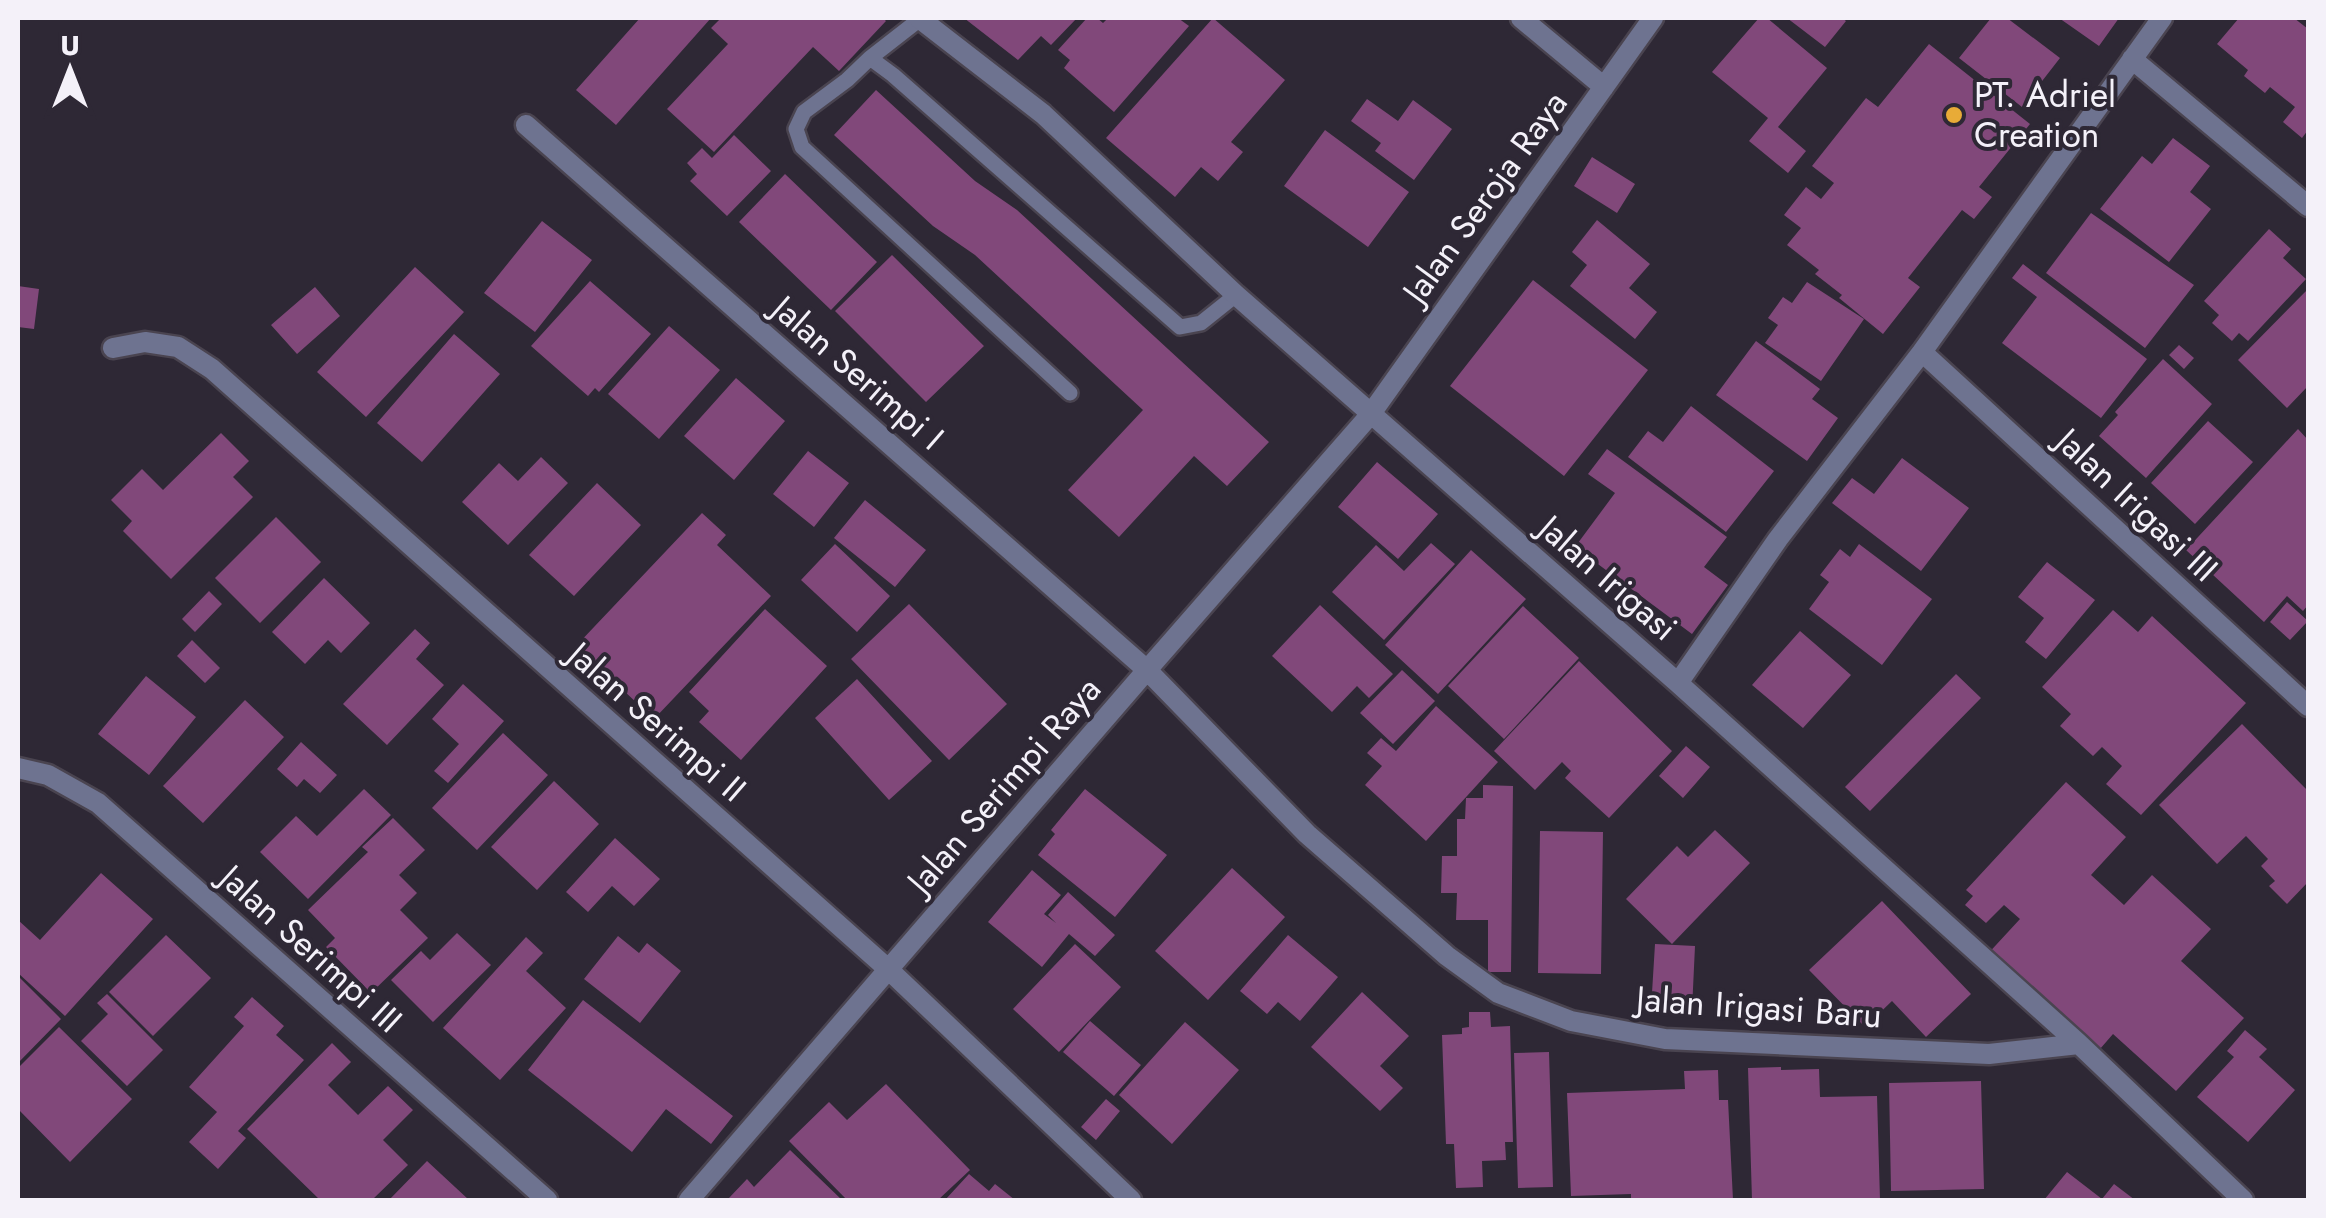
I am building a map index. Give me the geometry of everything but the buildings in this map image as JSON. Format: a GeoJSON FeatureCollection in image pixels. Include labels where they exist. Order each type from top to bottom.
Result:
{"type":"FeatureCollection","features":[{"type":"Feature","properties":{"kind":"street","name":"Jalan Irigasi"},"geometry":{"type":"LineString","coordinates":[[919,18],[1043,114],[1236,295],[1678,683],[2079,1044],[2243,1200]]}},
{"type":"Feature","properties":{"kind":"street"},"geometry":{"type":"LineString","coordinates":[[1522,18],[1604,88]]}},
{"type":"Feature","properties":{"kind":"street","name":"Jalan Seroja Raya"},"geometry":{"type":"LineString","coordinates":[[1370,414],[1653,18]]}},
{"type":"Feature","properties":{"kind":"street"},"geometry":{"type":"LineString","coordinates":[[1678,683],[1778,539],[1922,352],[2162,18]]}},
{"type":"Feature","properties":{"kind":"street"},"geometry":{"type":"LineString","coordinates":[[2132,59],[2308,206]]}},
{"type":"Feature","properties":{"kind":"street","name":"Jalan Serimpi I"},"geometry":{"type":"LineString","coordinates":[[526,125],[1146,670]]}},
{"type":"Feature","properties":{"kind":"street","name":"Jalan Serimpi II"},"geometry":{"type":"LineString","coordinates":[[113,348],[145,342],[178,347],[212,369],[888,969],[1132,1200]]}},
{"type":"Feature","properties":{"kind":"street","name":"Jalan Irigasi III"},"geometry":{"type":"LineString","coordinates":[[1922,352],[2308,706]]}},
{"type":"Feature","properties":{"kind":"street","name":"Jalan Serimpi Raya"},"geometry":{"type":"LineString","coordinates":[[689,1200],[1370,414]]}},
{"type":"Feature","properties":{"kind":"street","name":"Jalan Irigasi Baru"},"geometry":{"type":"LineString","coordinates":[[1146,670],[1307,834],[1447,956],[1498,993],[1571,1021],[1665,1039],[1989,1054],[2079,1044]]}},
{"type":"Feature","properties":{"kind":"street","name":"Jalan Serimpi III"},"geometry":{"type":"LineString","coordinates":[[18,768],[48,774],[98,803],[547,1200]]}},
{"type":"Feature","properties":{"kind":"lane"},"geometry":{"type":"LineString","coordinates":[[919,18],[804,112],[796,128],[802,146],[1070,393]]}},
{"type":"Feature","properties":{"kind":"lane"},"geometry":{"type":"LineString","coordinates":[[870,58],[1180,327],[1202,323],[1236,295]]}},
{"type":"Feature","properties":{"kind":"place","name":"PT. Adriel Creation"},"geometry":{"type":"Point","coordinates":[1954,115]}}]}
